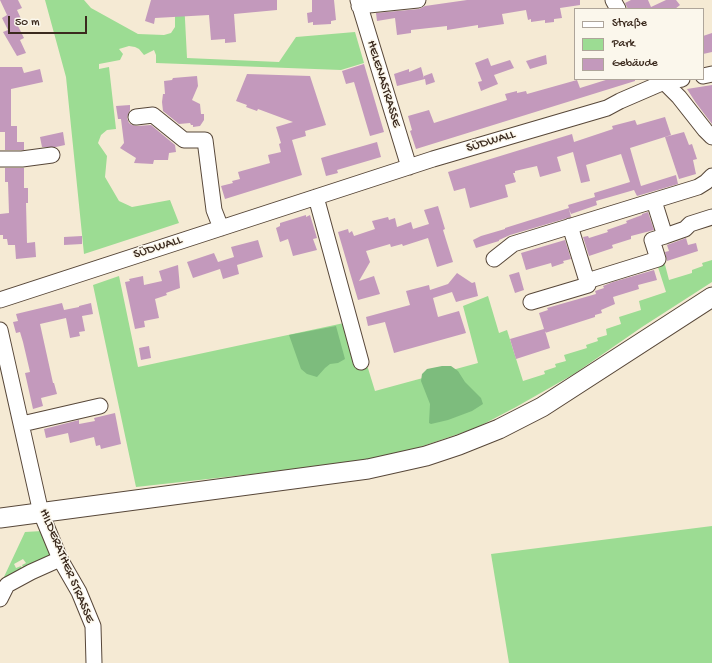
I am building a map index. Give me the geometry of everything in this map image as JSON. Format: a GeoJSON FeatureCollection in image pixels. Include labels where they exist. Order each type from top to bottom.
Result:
{"type":"FeatureCollection","features":[{"type":"Feature","properties":{"kind":"main road"},"geometry":{"type":"LineString","coordinates":[[0,518],[361,470],[397,464],[426,456],[499,429],[542,407],[712,297]]}},
{"type":"Feature","properties":{"kind":"street"},"geometry":{"type":"LineString","coordinates":[[358,3],[418,0]]}},
{"type":"Feature","properties":{"kind":"street","name":"HELENASTRASSE"},"geometry":{"type":"LineString","coordinates":[[358,3],[409,167]]}},
{"type":"Feature","properties":{"kind":"street"},"geometry":{"type":"LineString","coordinates":[[663,80],[712,137]]}},
{"type":"Feature","properties":{"kind":"street","name":"SÜDWALL"},"geometry":{"type":"LineString","coordinates":[[0,300],[409,167],[607,108],[663,80]]}},
{"type":"Feature","properties":{"kind":"street"},"geometry":{"type":"LineString","coordinates":[[136,117],[153,115],[184,140],[205,140],[214,210],[221,228]]}},
{"type":"Feature","properties":{"kind":"street"},"geometry":{"type":"LineString","coordinates":[[0,159],[22,159],[52,155]]}},
{"type":"Feature","properties":{"kind":"street"},"geometry":{"type":"LineString","coordinates":[[494,259],[513,244],[698,187],[712,176]]}},
{"type":"Feature","properties":{"kind":"street"},"geometry":{"type":"LineString","coordinates":[[316,197],[361,362]]}},
{"type":"Feature","properties":{"kind":"street"},"geometry":{"type":"LineString","coordinates":[[654,201],[665,236]]}},
{"type":"Feature","properties":{"kind":"street"},"geometry":{"type":"LineString","coordinates":[[587,281],[658,259],[652,240],[686,229],[690,224],[712,217]]}},
{"type":"Feature","properties":{"kind":"street"},"geometry":{"type":"LineString","coordinates":[[531,302],[588,285],[570,226]]}},
{"type":"Feature","properties":{"kind":"street","name":"HILDERATHER STRASSE"},"geometry":{"type":"LineString","coordinates":[[0,330],[6,378],[22,424],[41,513],[60,559],[79,592],[93,626],[94,663]]}},
{"type":"Feature","properties":{"kind":"street"},"geometry":{"type":"LineString","coordinates":[[22,424],[100,406]]}},
{"type":"Feature","properties":{"kind":"street"},"geometry":{"type":"LineString","coordinates":[[0,599],[7,585],[60,559]]}},
{"type":"Feature","properties":{"kind":"green space"},"geometry":{"type":"Polygon","coordinates":[[[45,0],[84,0],[91,8],[138,34],[164,35],[171,33],[175,27],[175,0],[184,0],[187,58],[279,62],[296,37],[355,32],[364,63],[341,70],[156,63],[156,55],[154,50],[144,55],[135,47],[129,46],[119,49],[123,54],[120,60],[99,64],[99,69],[109,67],[116,129],[107,130],[101,135],[98,143],[107,156],[105,177],[119,201],[132,207],[170,200],[179,223],[84,254],[66,77],[45,0]]]}},
{"type":"Feature","properties":{"kind":"green space"},"geometry":{"type":"Polygon","coordinates":[[[712,260],[712,282],[642,327],[574,374],[476,428],[417,448],[375,459],[343,464],[136,487],[93,285],[119,276],[138,367],[344,323],[356,368],[367,365],[375,391],[478,363],[463,306],[488,296],[499,333],[507,330],[523,381],[545,374],[544,371],[556,367],[555,364],[566,361],[564,355],[587,348],[586,345],[598,341],[597,338],[607,335],[606,329],[621,324],[619,317],[641,310],[639,301],[666,292],[657,264],[664,261],[669,280],[692,273],[692,270],[703,266],[702,263],[712,260]]]}},
{"type":"Feature","properties":{"kind":"green space"},"geometry":{"type":"Polygon","coordinates":[[[336,326],[345,359],[338,363],[330,364],[317,377],[307,374],[301,369],[289,335],[336,326]]]}},
{"type":"Feature","properties":{"kind":"green space"},"geometry":{"type":"Polygon","coordinates":[[[451,366],[458,371],[465,382],[481,398],[483,404],[472,411],[448,420],[431,424],[429,423],[430,404],[421,381],[422,374],[427,369],[451,366]]]}},
{"type":"Feature","properties":{"kind":"green space"},"geometry":{"type":"Polygon","coordinates":[[[712,526],[712,663],[509,663],[491,554],[712,526]]]}},
{"type":"Feature","properties":{"kind":"green space"},"geometry":{"type":"Polygon","coordinates":[[[42,531],[51,553],[48,558],[24,569],[22,565],[26,563],[23,559],[14,564],[16,568],[21,566],[23,570],[3,579],[25,532],[42,531]]]}},
{"type":"Feature","properties":{"kind":"building"},"geometry":{"type":"Polygon","coordinates":[[[0,0],[18,0],[22,8],[17,10],[23,23],[18,26],[24,38],[20,40],[26,53],[17,56],[3,32],[8,30],[2,18],[7,15],[0,0]]]}},
{"type":"Feature","properties":{"kind":"building"},"geometry":{"type":"Polygon","coordinates":[[[151,0],[277,0],[277,10],[234,14],[236,42],[225,43],[225,39],[211,40],[209,15],[155,18],[154,24],[145,21],[151,0]]]}},
{"type":"Feature","properties":{"kind":"building"},"geometry":{"type":"Polygon","coordinates":[[[312,0],[334,0],[336,20],[331,21],[331,24],[313,25],[313,22],[308,23],[307,13],[312,12],[312,0]]]}},
{"type":"Feature","properties":{"kind":"building"},"geometry":{"type":"Polygon","coordinates":[[[467,0],[580,0],[580,5],[560,8],[562,18],[554,19],[554,22],[545,23],[545,20],[531,22],[531,19],[528,20],[526,10],[502,14],[504,24],[478,28],[478,25],[447,30],[447,26],[411,30],[411,33],[397,35],[395,18],[377,21],[376,13],[419,9],[425,6],[467,0]]]}},
{"type":"Feature","properties":{"kind":"building"},"geometry":{"type":"Polygon","coordinates":[[[631,0],[648,0],[651,7],[666,0],[676,0],[680,5],[676,8],[628,8],[625,3],[631,0]]]}},
{"type":"Feature","properties":{"kind":"building"},"geometry":{"type":"Polygon","coordinates":[[[712,33],[712,52],[704,54],[704,36],[712,33]]]}},
{"type":"Feature","properties":{"kind":"building"},"geometry":{"type":"Polygon","coordinates":[[[546,55],[547,64],[530,69],[526,61],[546,55]]]}},
{"type":"Feature","properties":{"kind":"building"},"geometry":{"type":"Polygon","coordinates":[[[488,58],[491,66],[510,60],[514,68],[494,75],[498,84],[481,91],[478,82],[482,81],[475,63],[488,58]]]}},
{"type":"Feature","properties":{"kind":"building"},"geometry":{"type":"Polygon","coordinates":[[[364,64],[384,132],[370,136],[354,82],[346,84],[342,71],[364,64]]]}},
{"type":"Feature","properties":{"kind":"building"},"geometry":{"type":"Polygon","coordinates":[[[0,67],[22,67],[24,73],[40,69],[43,82],[11,89],[11,126],[17,126],[17,142],[24,142],[24,150],[5,150],[5,132],[0,132],[0,67]]]}},
{"type":"Feature","properties":{"kind":"building"},"geometry":{"type":"Polygon","coordinates":[[[421,67],[424,78],[424,76],[432,73],[435,82],[426,85],[425,79],[397,86],[394,74],[409,69],[409,72],[421,67]]]}},
{"type":"Feature","properties":{"kind":"building"},"geometry":{"type":"Polygon","coordinates":[[[247,74],[310,76],[326,125],[305,131],[306,136],[292,140],[302,175],[225,199],[221,186],[233,183],[232,181],[240,179],[238,172],[270,163],[268,155],[281,152],[279,144],[281,143],[276,127],[293,122],[258,109],[257,111],[246,107],[247,105],[236,101],[247,74]]]}},
{"type":"Feature","properties":{"kind":"building"},"geometry":{"type":"Polygon","coordinates":[[[197,76],[198,86],[192,100],[200,104],[201,114],[204,114],[204,120],[200,126],[193,127],[190,123],[179,124],[163,111],[162,102],[163,94],[165,94],[164,81],[172,80],[173,78],[197,76]]]}},
{"type":"Feature","properties":{"kind":"building"},"geometry":{"type":"Polygon","coordinates":[[[577,80],[580,88],[606,80],[635,80],[416,149],[410,131],[412,130],[408,116],[429,110],[434,123],[507,100],[505,94],[517,91],[517,93],[526,91],[527,94],[577,80]]]}},
{"type":"Feature","properties":{"kind":"building"},"geometry":{"type":"Polygon","coordinates":[[[712,85],[712,124],[687,89],[712,85]]]}},
{"type":"Feature","properties":{"kind":"building"},"geometry":{"type":"Polygon","coordinates":[[[130,105],[127,118],[129,123],[137,126],[151,125],[175,145],[176,152],[169,153],[168,160],[154,160],[153,164],[134,163],[136,158],[120,148],[124,143],[121,119],[118,119],[116,106],[130,105]]]}},
{"type":"Feature","properties":{"kind":"building"},"geometry":{"type":"Polygon","coordinates":[[[665,117],[671,135],[630,148],[641,186],[676,175],[678,184],[637,196],[634,190],[596,201],[594,193],[630,182],[621,154],[586,165],[590,181],[581,183],[573,152],[557,157],[561,171],[540,177],[537,166],[515,171],[515,173],[513,173],[516,182],[505,185],[508,197],[470,208],[465,188],[454,191],[448,172],[572,134],[574,142],[613,129],[612,126],[635,120],[637,125],[665,117]]]}},
{"type":"Feature","properties":{"kind":"building"},"geometry":{"type":"Polygon","coordinates":[[[63,132],[65,145],[56,147],[42,147],[40,137],[63,132]]]}},
{"type":"Feature","properties":{"kind":"building"},"geometry":{"type":"Polygon","coordinates":[[[684,132],[689,145],[692,144],[697,159],[693,160],[696,174],[679,179],[665,137],[684,132]]]}},
{"type":"Feature","properties":{"kind":"building"},"geometry":{"type":"Polygon","coordinates":[[[377,142],[381,157],[337,170],[338,173],[326,176],[321,158],[377,142]]]}},
{"type":"Feature","properties":{"kind":"building"},"geometry":{"type":"Polygon","coordinates":[[[5,168],[24,168],[24,188],[28,188],[28,203],[26,203],[27,243],[35,242],[36,257],[16,259],[15,245],[8,245],[7,239],[3,239],[3,235],[0,235],[0,214],[9,213],[8,182],[5,182],[5,168]]]}},
{"type":"Feature","properties":{"kind":"building"},"geometry":{"type":"Polygon","coordinates":[[[595,197],[597,205],[571,214],[569,209],[571,217],[510,235],[499,241],[476,248],[473,240],[481,236],[569,208],[568,205],[595,197]]]}},
{"type":"Feature","properties":{"kind":"building"},"geometry":{"type":"Polygon","coordinates":[[[438,206],[445,229],[443,230],[453,262],[437,267],[428,238],[403,246],[402,244],[391,247],[390,244],[366,251],[370,262],[359,281],[374,276],[380,294],[358,300],[338,232],[348,229],[349,233],[352,231],[354,236],[375,229],[372,221],[388,217],[389,220],[395,218],[397,227],[411,222],[413,229],[429,224],[424,210],[438,206]]]}},
{"type":"Feature","properties":{"kind":"building"},"geometry":{"type":"Polygon","coordinates":[[[648,212],[654,230],[631,236],[631,239],[612,245],[613,248],[589,256],[583,237],[588,236],[589,238],[608,232],[607,230],[627,223],[626,221],[648,212]]]}},
{"type":"Feature","properties":{"kind":"building"},"geometry":{"type":"Polygon","coordinates":[[[306,215],[306,217],[310,215],[317,238],[313,239],[317,250],[293,256],[288,239],[280,242],[276,228],[280,226],[280,223],[306,215]]]}},
{"type":"Feature","properties":{"kind":"building"},"geometry":{"type":"Polygon","coordinates":[[[82,236],[82,244],[64,245],[64,237],[82,236]]]}},
{"type":"Feature","properties":{"kind":"building"},"geometry":{"type":"Polygon","coordinates":[[[686,238],[688,245],[696,243],[698,251],[667,261],[665,252],[669,251],[667,245],[686,238]]]}},
{"type":"Feature","properties":{"kind":"building"},"geometry":{"type":"Polygon","coordinates":[[[258,240],[263,257],[237,265],[239,274],[223,279],[220,269],[193,278],[187,262],[214,253],[218,262],[234,257],[231,247],[258,240]]]}},
{"type":"Feature","properties":{"kind":"building"},"geometry":{"type":"Polygon","coordinates":[[[565,240],[571,259],[563,261],[564,263],[552,267],[551,263],[526,270],[521,253],[565,240]]]}},
{"type":"Feature","properties":{"kind":"building"},"geometry":{"type":"Polygon","coordinates":[[[178,265],[180,288],[155,299],[159,318],[144,321],[145,327],[135,329],[125,282],[130,281],[129,279],[143,276],[144,285],[162,281],[159,271],[178,265]]]}},
{"type":"Feature","properties":{"kind":"building"},"geometry":{"type":"Polygon","coordinates":[[[654,270],[657,280],[638,285],[639,289],[613,297],[615,304],[601,310],[602,313],[595,315],[595,317],[546,333],[550,348],[516,359],[510,339],[544,329],[539,313],[548,310],[547,308],[596,294],[595,291],[604,288],[603,286],[613,282],[654,270]]]}},
{"type":"Feature","properties":{"kind":"building"},"geometry":{"type":"Polygon","coordinates":[[[519,272],[524,290],[515,293],[509,275],[519,272]]]}},
{"type":"Feature","properties":{"kind":"building"},"geometry":{"type":"Polygon","coordinates":[[[457,273],[472,283],[475,282],[478,296],[456,302],[452,292],[433,298],[438,317],[459,311],[466,333],[394,353],[385,322],[368,326],[366,317],[410,305],[406,291],[429,285],[430,290],[448,284],[457,273]]]}},
{"type":"Feature","properties":{"kind":"building"},"geometry":{"type":"Polygon","coordinates":[[[62,303],[64,310],[91,303],[93,314],[82,316],[85,331],[79,332],[80,336],[70,338],[66,318],[40,324],[53,383],[57,394],[41,398],[43,406],[33,409],[25,373],[30,372],[20,332],[16,333],[13,322],[18,321],[16,314],[62,303]]]}},
{"type":"Feature","properties":{"kind":"building"},"geometry":{"type":"Polygon","coordinates":[[[149,346],[151,358],[141,360],[139,348],[149,346]]]}},
{"type":"Feature","properties":{"kind":"building"},"geometry":{"type":"Polygon","coordinates":[[[115,413],[121,444],[101,449],[100,445],[96,446],[94,437],[70,443],[68,433],[46,438],[44,429],[79,420],[79,424],[95,421],[94,418],[115,413]]]}}]}
